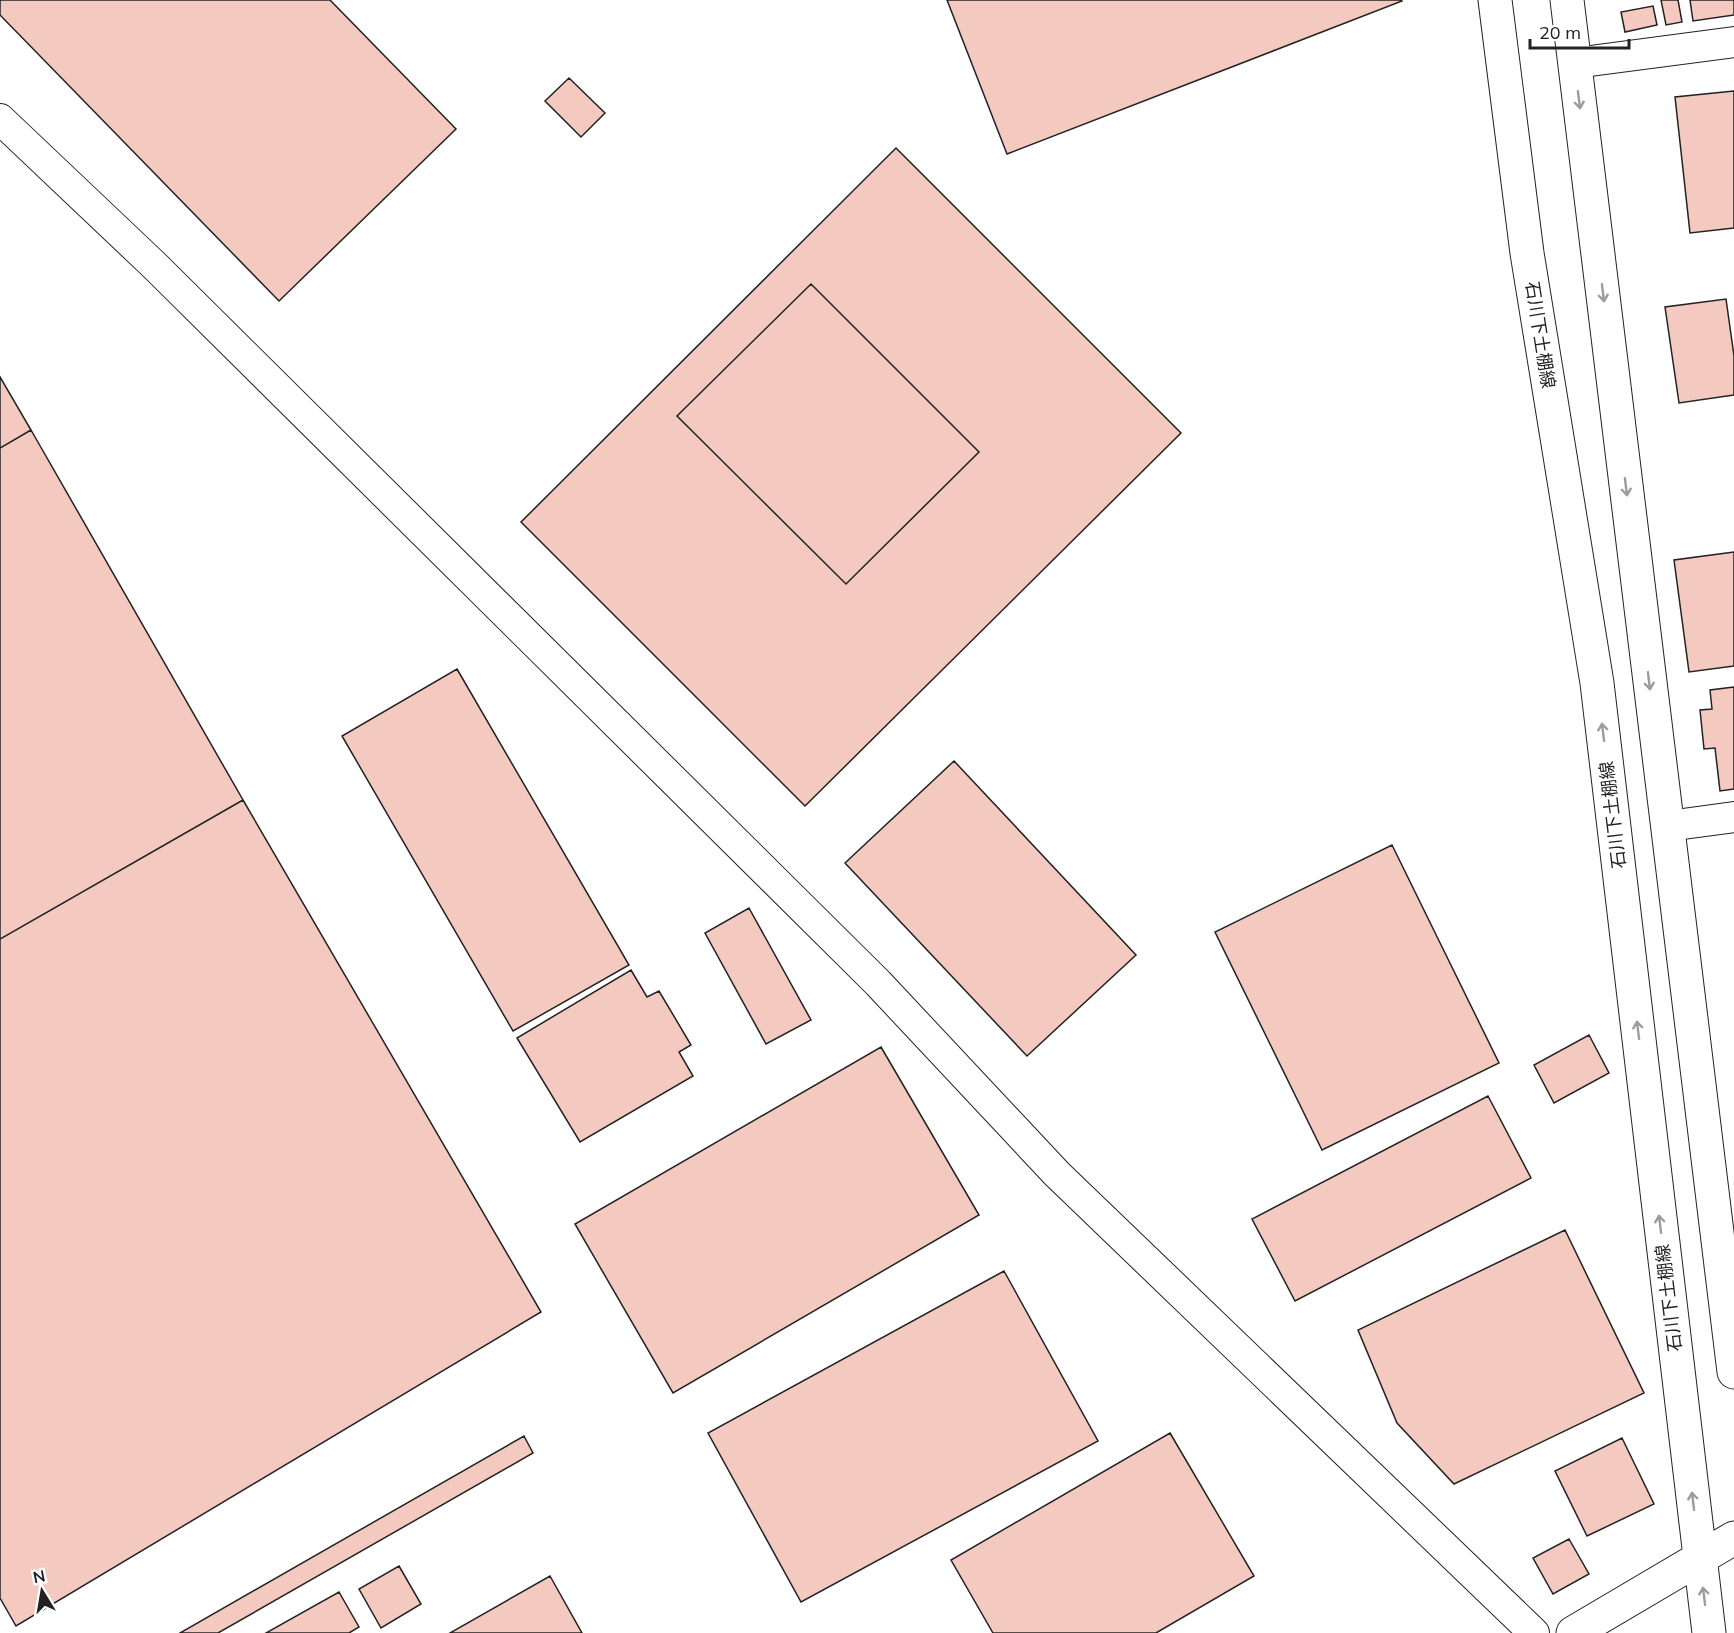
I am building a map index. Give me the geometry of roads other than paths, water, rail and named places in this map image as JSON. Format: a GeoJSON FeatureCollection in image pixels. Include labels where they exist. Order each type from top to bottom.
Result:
{"type":"FeatureCollection","features":[{"type":"Feature","properties":{"kind":"street","name":"石川下土棚線"},"geometry":{"type":"LineString","coordinates":[[1495,0],[1527,253],[1597,683],[1709,1633]]}},
{"type":"Feature","properties":{"kind":"street"},"geometry":{"type":"LineString","coordinates":[[1568,0],[1734,1372]]}},
{"type":"Feature","properties":{"kind":"street"},"geometry":{"type":"LineString","coordinates":[[1575,63],[1734,42]]}},
{"type":"Feature","properties":{"kind":"street"},"geometry":{"type":"LineString","coordinates":[[0,119],[155,266],[878,983],[1057,1174],[1534,1633]]}},
{"type":"Feature","properties":{"kind":"street"},"geometry":{"type":"LineString","coordinates":[[1668,826],[1734,817]]}},
{"type":"Feature","properties":{"kind":"street"},"geometry":{"type":"LineString","coordinates":[[1573,1633],[1734,1538]]}}]}
